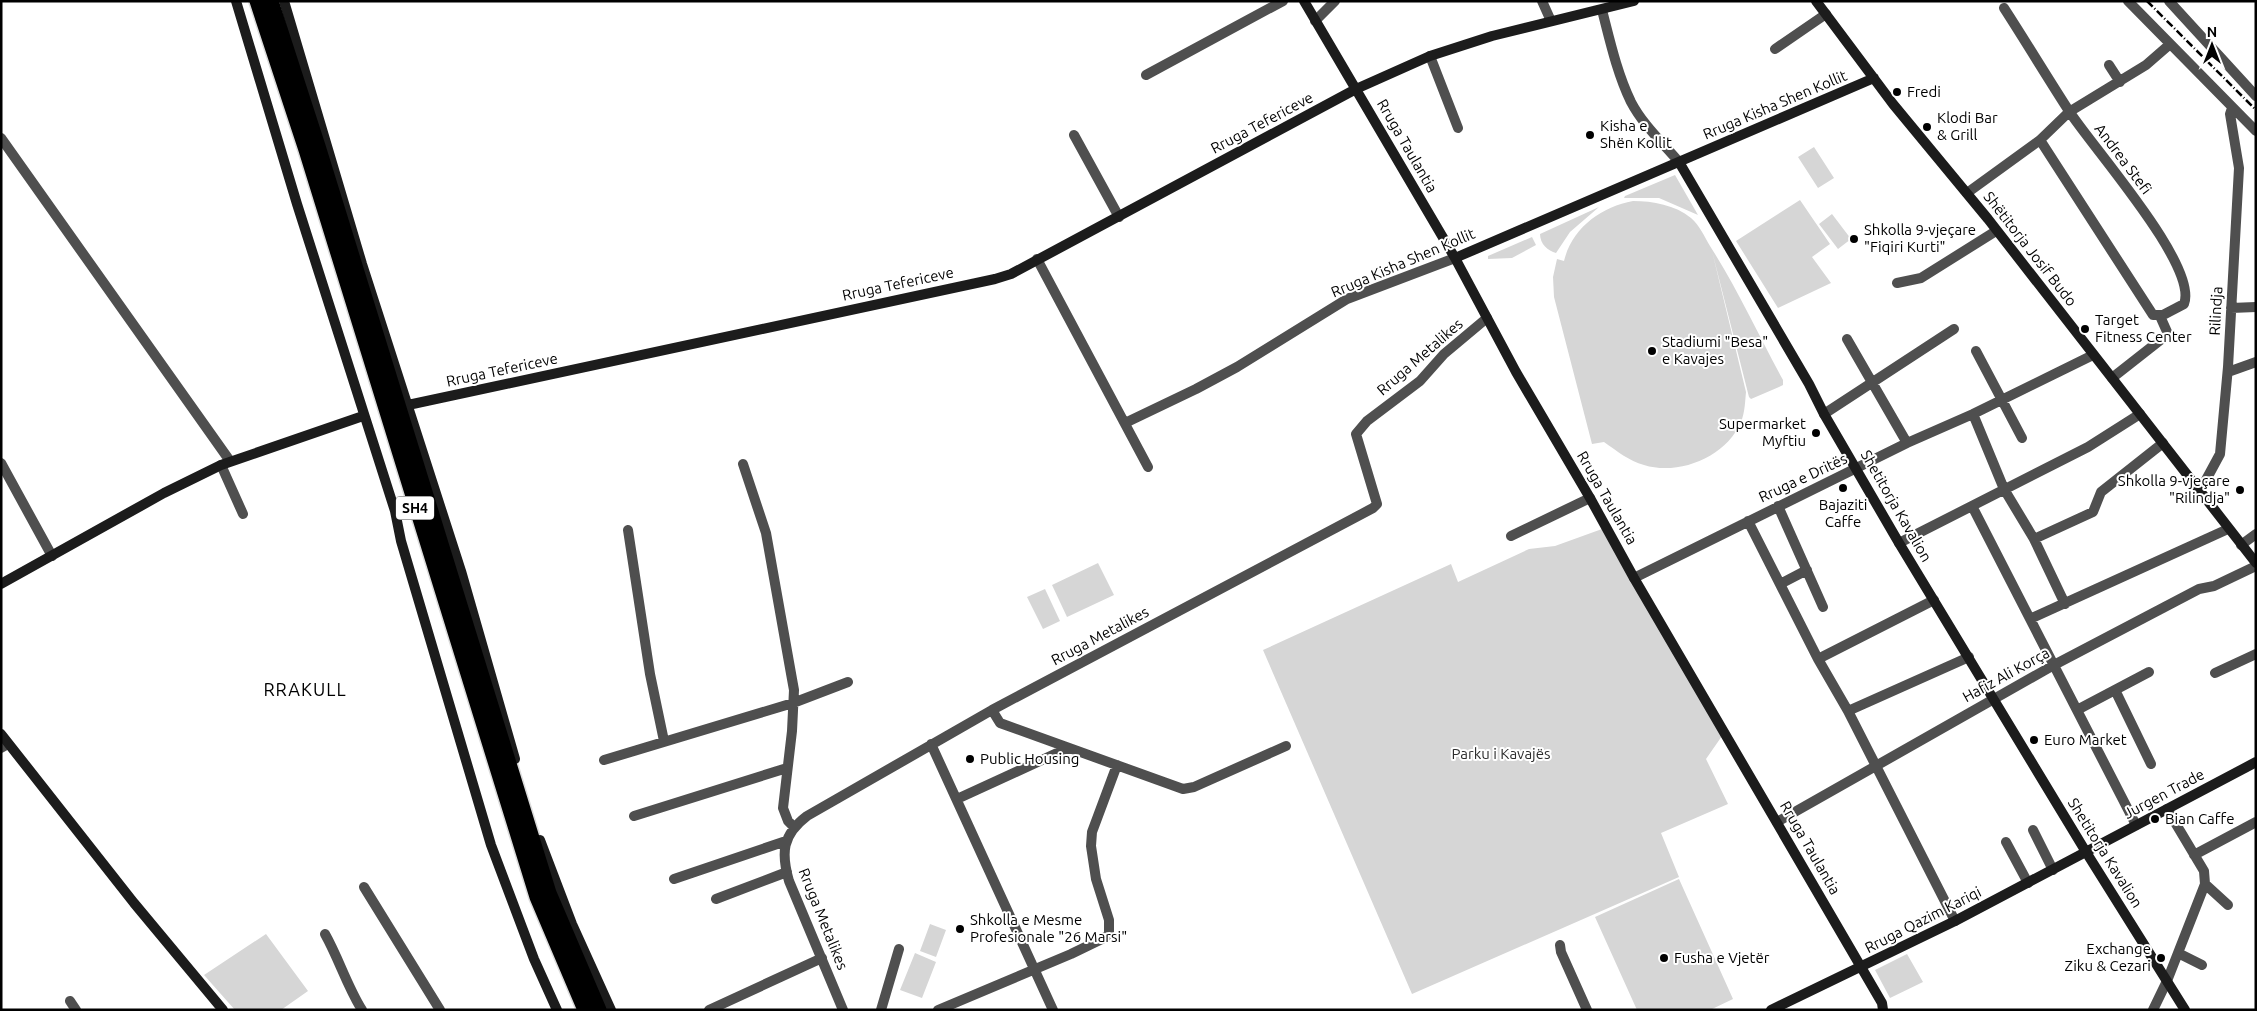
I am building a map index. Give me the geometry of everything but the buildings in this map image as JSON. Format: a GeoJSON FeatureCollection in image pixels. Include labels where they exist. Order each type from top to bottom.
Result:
{"type":"FeatureCollection","features":[{"type":"Feature","properties":{"kind":"highway","name":"SH4"},"geometry":{"type":"LineString","coordinates":[[257,1],[308,159],[537,898],[585,1010]]}},
{"type":"Feature","properties":{"kind":"highway","name":"SH4"},"geometry":{"type":"LineString","coordinates":[[271,1],[318,146],[549,893],[599,1010]]}},
{"type":"Feature","properties":{"kind":"highway"},"geometry":{"type":"LineString","coordinates":[[362,262],[360,268],[373,311],[372,322]]}},
{"type":"Feature","properties":{"kind":"street"},"geometry":{"type":"LineString","coordinates":[[236,1],[363,416],[395,511],[400,541],[491,845],[534,959],[556,1010]]}},
{"type":"Feature","properties":{"kind":"street"},"geometry":{"type":"LineString","coordinates":[[284,1],[362,262],[461,571],[540,840],[572,924],[611,1010]]}},
{"type":"Feature","properties":{"kind":"street"},"geometry":{"type":"LineString","coordinates":[[1146,75],[1283,1]]}},
{"type":"Feature","properties":{"kind":"street","name":"Rruga Taulantia"},"geometry":{"type":"LineString","coordinates":[[1304,1],[1455,258],[1516,372],[1884,1007]]}},
{"type":"Feature","properties":{"kind":"street"},"geometry":{"type":"LineString","coordinates":[[1315,21],[1335,1]]}},
{"type":"Feature","properties":{"kind":"street"},"geometry":{"type":"LineString","coordinates":[[1542,1],[1551,21]]}},
{"type":"Feature","properties":{"kind":"street","name":"Rruga Tefericeve"},"geometry":{"type":"LineString","coordinates":[[408,405],[995,279],[1026,267],[1037,259],[1120,217],[1356,89],[1430,56],[1492,36],[1634,1]]}},
{"type":"Feature","properties":{"kind":"street","name":"Shëtitorja Josif Budo"},"geometry":{"type":"LineString","coordinates":[[1816,1],[1893,104],[1967,193],[2164,443],[2256,565]]}},
{"type":"Feature","properties":{"kind":"street"},"geometry":{"type":"LineString","coordinates":[[2169,1],[2256,96]]}},
{"type":"Feature","properties":{"kind":"street"},"geometry":{"type":"LineString","coordinates":[[2134,3],[2170,45],[2256,131]]}},
{"type":"Feature","properties":{"kind":"street","name":"Andrea Stefi"},"geometry":{"type":"LineString","coordinates":[[2004,8],[2069,112],[2136,200],[2174,261],[2184,282],[2186,299],[2184,304],[2156,316]]}},
{"type":"Feature","properties":{"kind":"street","name":"Shetitorja Kavalion"},"geometry":{"type":"LineString","coordinates":[[1602,10],[1618,71],[1632,102],[1657,138],[1679,162],[1809,384],[1824,414],[1899,543],[2086,852],[2185,1010]]}},
{"type":"Feature","properties":{"kind":"street"},"geometry":{"type":"LineString","coordinates":[[1775,49],[1826,14]]}},
{"type":"Feature","properties":{"kind":"street"},"geometry":{"type":"LineString","coordinates":[[1967,193],[2040,140],[2069,112],[2146,65],[2170,45]]}},
{"type":"Feature","properties":{"kind":"street"},"geometry":{"type":"LineString","coordinates":[[1430,56],[1458,128]]}},
{"type":"Feature","properties":{"kind":"street"},"geometry":{"type":"LineString","coordinates":[[2109,65],[2120,82]]}},
{"type":"Feature","properties":{"kind":"street","name":"Rruga Kisha Shen Kollit"},"geometry":{"type":"LineString","coordinates":[[1125,423],[1237,367],[1347,299],[1455,258],[1874,78]]}},
{"type":"Feature","properties":{"kind":"street"},"geometry":{"type":"LineString","coordinates":[[2213,90],[2232,127],[2242,117]]}},
{"type":"Feature","properties":{"kind":"street","name":"Rilindja"},"geometry":{"type":"LineString","coordinates":[[2200,491],[2220,454],[2228,372],[2239,168],[2230,114],[2232,108]]}},
{"type":"Feature","properties":{"kind":"street"},"geometry":{"type":"LineString","coordinates":[[1074,135],[1120,217]]}},
{"type":"Feature","properties":{"kind":"street"},"geometry":{"type":"LineString","coordinates":[[1,138],[226,463],[243,514]]}},
{"type":"Feature","properties":{"kind":"street"},"geometry":{"type":"LineString","coordinates":[[2040,140],[2168,334],[2112,378]]}},
{"type":"Feature","properties":{"kind":"street"},"geometry":{"type":"LineString","coordinates":[[1897,283],[1921,278],[1956,258],[1996,231]]}},
{"type":"Feature","properties":{"kind":"street"},"geometry":{"type":"LineString","coordinates":[[1037,259],[1148,467]]}},
{"type":"Feature","properties":{"kind":"street"},"geometry":{"type":"LineString","coordinates":[[2232,308],[2256,307]]}},
{"type":"Feature","properties":{"kind":"street","name":"Rruga Metalikes"},"geometry":{"type":"LineString","coordinates":[[843,1010],[786,872],[784,854],[786,841],[794,827],[807,816],[992,710],[1373,508],[1377,504],[1356,434],[1367,422],[1420,381],[1444,354],[1488,318]]}},
{"type":"Feature","properties":{"kind":"street"},"geometry":{"type":"LineString","coordinates":[[1824,414],[1954,329]]}},
{"type":"Feature","properties":{"kind":"street"},"geometry":{"type":"LineString","coordinates":[[1847,339],[1907,443]]}},
{"type":"Feature","properties":{"kind":"street"},"geometry":{"type":"LineString","coordinates":[[1976,351],[2022,438]]}},
{"type":"Feature","properties":{"kind":"street","name":"Rruga e Dritës"},"geometry":{"type":"LineString","coordinates":[[1634,578],[1907,443],[1973,414],[2093,354]]}},
{"type":"Feature","properties":{"kind":"street"},"geometry":{"type":"LineString","coordinates":[[2228,372],[2256,362]]}},
{"type":"Feature","properties":{"kind":"street"},"geometry":{"type":"LineString","coordinates":[[1973,414],[2004,489],[2034,539],[2066,604]]}},
{"type":"Feature","properties":{"kind":"street"},"geometry":{"type":"LineString","coordinates":[[1899,543],[2088,447],[2140,414]]}},
{"type":"Feature","properties":{"kind":"street"},"geometry":{"type":"LineString","coordinates":[[1,584],[164,493],[226,463],[363,416]]}},
{"type":"Feature","properties":{"kind":"street"},"geometry":{"type":"LineString","coordinates":[[2034,539],[2092,512],[2101,492],[2164,443]]}},
{"type":"Feature","properties":{"kind":"street"},"geometry":{"type":"LineString","coordinates":[[1,463],[52,556]]}},
{"type":"Feature","properties":{"kind":"street"},"geometry":{"type":"LineString","coordinates":[[742,464],[766,534],[792,679],[793,703],[783,808],[788,821],[794,827]]}},
{"type":"Feature","properties":{"kind":"street"},"geometry":{"type":"LineString","coordinates":[[1511,536],[1590,498]]}},
{"type":"Feature","properties":{"kind":"street"},"geometry":{"type":"LineString","coordinates":[[1778,506],[1824,607]]}},
{"type":"Feature","properties":{"kind":"street"},"geometry":{"type":"LineString","coordinates":[[1972,506],[2136,826]]}},
{"type":"Feature","properties":{"kind":"street"},"geometry":{"type":"LineString","coordinates":[[1748,521],[1955,921]]}},
{"type":"Feature","properties":{"kind":"street"},"geometry":{"type":"LineString","coordinates":[[2030,619],[2228,528]]}},
{"type":"Feature","properties":{"kind":"street"},"geometry":{"type":"LineString","coordinates":[[628,530],[650,674],[664,741]]}},
{"type":"Feature","properties":{"kind":"street"},"geometry":{"type":"LineString","coordinates":[[2242,545],[2256,534]]}},
{"type":"Feature","properties":{"kind":"street","name":"Hafiz Ali Korça"},"geometry":{"type":"LineString","coordinates":[[1777,822],[2054,665],[2199,589],[2214,586],[2256,565]]}},
{"type":"Feature","properties":{"kind":"street"},"geometry":{"type":"LineString","coordinates":[[1780,584],[1807,570]]}},
{"type":"Feature","properties":{"kind":"street"},"geometry":{"type":"LineString","coordinates":[[1818,659],[1934,600]]}},
{"type":"Feature","properties":{"kind":"street"},"geometry":{"type":"LineString","coordinates":[[2215,672],[2256,654]]}},
{"type":"Feature","properties":{"kind":"street"},"geometry":{"type":"LineString","coordinates":[[1848,711],[1969,657]]}},
{"type":"Feature","properties":{"kind":"street"},"geometry":{"type":"LineString","coordinates":[[2077,710],[2150,672]]}},
{"type":"Feature","properties":{"kind":"street"},"geometry":{"type":"LineString","coordinates":[[604,760],[793,703],[848,682]]}},
{"type":"Feature","properties":{"kind":"street"},"geometry":{"type":"LineString","coordinates":[[2115,690],[2151,764]]}},
{"type":"Feature","properties":{"kind":"street"},"geometry":{"type":"LineString","coordinates":[[992,710],[1000,723],[1177,787],[1188,788],[1286,746]]}},
{"type":"Feature","properties":{"kind":"street"},"geometry":{"type":"LineString","coordinates":[[1,734],[5,746],[223,1010]]}},
{"type":"Feature","properties":{"kind":"street"},"geometry":{"type":"LineString","coordinates":[[931,744],[1053,1010]]}},
{"type":"Feature","properties":{"kind":"street"},"geometry":{"type":"LineString","coordinates":[[957,799],[1068,748]]}},
{"type":"Feature","properties":{"kind":"street","name":"Jurgen Trade"},"geometry":{"type":"LineString","coordinates":[[2086,852],[2256,762]]}},
{"type":"Feature","properties":{"kind":"street"},"geometry":{"type":"LineString","coordinates":[[938,1010],[1104,938],[1109,934],[1109,920],[1096,879],[1091,846],[1092,832],[1117,765]]}},
{"type":"Feature","properties":{"kind":"street"},"geometry":{"type":"LineString","coordinates":[[634,816],[787,768]]}},
{"type":"Feature","properties":{"kind":"street"},"geometry":{"type":"LineString","coordinates":[[2153,1010],[2167,981],[2205,884],[2204,871],[2168,808]]}},
{"type":"Feature","properties":{"kind":"street"},"geometry":{"type":"LineString","coordinates":[[2194,855],[2256,822]]}},
{"type":"Feature","properties":{"kind":"street"},"geometry":{"type":"LineString","coordinates":[[2033,830],[2053,870]]}},
{"type":"Feature","properties":{"kind":"street"},"geometry":{"type":"LineString","coordinates":[[674,879],[786,841]]}},
{"type":"Feature","properties":{"kind":"street"},"geometry":{"type":"LineString","coordinates":[[2006,842],[2028,883]]}},
{"type":"Feature","properties":{"kind":"street","name":"Rruga Qazim Kariqi"},"geometry":{"type":"LineString","coordinates":[[1771,1010],[1955,921],[2086,852]]}},
{"type":"Feature","properties":{"kind":"street"},"geometry":{"type":"LineString","coordinates":[[716,898],[786,872]]}},
{"type":"Feature","properties":{"kind":"street"},"geometry":{"type":"LineString","coordinates":[[2205,884],[2228,905]]}},
{"type":"Feature","properties":{"kind":"street"},"geometry":{"type":"LineString","coordinates":[[364,887],[440,1010]]}},
{"type":"Feature","properties":{"kind":"street"},"geometry":{"type":"LineString","coordinates":[[325,934],[338,957],[349,987],[362,1010]]}},
{"type":"Feature","properties":{"kind":"street"},"geometry":{"type":"LineString","coordinates":[[1560,944],[1561,952],[1587,1010]]}},
{"type":"Feature","properties":{"kind":"street"},"geometry":{"type":"LineString","coordinates":[[881,1010],[898,949]]}},
{"type":"Feature","properties":{"kind":"street"},"geometry":{"type":"LineString","coordinates":[[2178,953],[2202,965]]}},
{"type":"Feature","properties":{"kind":"street"},"geometry":{"type":"LineString","coordinates":[[709,1010],[822,958]]}},
{"type":"Feature","properties":{"kind":"green space"},"geometry":{"type":"Polygon","coordinates":[[[1814,147],[1834,178],[1818,188],[1798,157],[1814,147]]]}},
{"type":"Feature","properties":{"kind":"green space"},"geometry":{"type":"Polygon","coordinates":[[[1675,175],[1698,215],[1659,198],[1624,198],[1625,196],[1675,175]]]}},
{"type":"Feature","properties":{"kind":"green space"},"geometry":{"type":"Polygon","coordinates":[[[1800,200],[1830,244],[1812,257],[1831,283],[1778,308],[1736,241],[1800,200]]]}},
{"type":"Feature","properties":{"kind":"green space","name":"Stadiumi \"Besa\" e Kavajes"},"geometry":{"type":"Polygon","coordinates":[[[1633,201],[1656,203],[1671,207],[1685,214],[1697,224],[1729,278],[1783,380],[1783,385],[1779,387],[1751,399],[1749,397],[1712,251],[1746,392],[1745,407],[1741,422],[1734,434],[1724,445],[1700,461],[1672,468],[1644,465],[1628,458],[1604,442],[1592,444],[1554,297],[1553,277],[1557,259],[1564,261],[1568,249],[1581,229],[1599,214],[1610,208],[1633,201]]]}},
{"type":"Feature","properties":{"kind":"green space"},"geometry":{"type":"Polygon","coordinates":[[[1599,207],[1570,232],[1556,253],[1547,249],[1543,244],[1540,234],[1599,207]]]}},
{"type":"Feature","properties":{"kind":"green space"},"geometry":{"type":"Polygon","coordinates":[[[1832,214],[1851,239],[1838,249],[1819,224],[1832,214]]]}},
{"type":"Feature","properties":{"kind":"green space"},"geometry":{"type":"Polygon","coordinates":[[[1532,237],[1536,245],[1512,258],[1488,259],[1488,256],[1532,237]]]}},
{"type":"Feature","properties":{"kind":"green space","name":"Parku i Kavajës"},"geometry":{"type":"Polygon","coordinates":[[[1602,529],[1722,736],[1706,759],[1728,804],[1661,833],[1679,877],[1412,994],[1263,650],[1451,564],[1458,582],[1529,549],[1555,546],[1602,529]]]}},
{"type":"Feature","properties":{"kind":"green space"},"geometry":{"type":"Polygon","coordinates":[[[1098,563],[1114,595],[1067,617],[1052,585],[1098,563]]]}},
{"type":"Feature","properties":{"kind":"green space"},"geometry":{"type":"Polygon","coordinates":[[[1045,589],[1060,621],[1043,629],[1027,597],[1045,589]]]}},
{"type":"Feature","properties":{"kind":"green space","name":"Fusha e Vjetër"},"geometry":{"type":"Polygon","coordinates":[[[1679,879],[1733,999],[1710,1010],[1637,1010],[1595,917],[1679,879]]]}},
{"type":"Feature","properties":{"kind":"green space"},"geometry":{"type":"Polygon","coordinates":[[[930,924],[946,930],[936,957],[920,951],[930,924]]]}},
{"type":"Feature","properties":{"kind":"green space"},"geometry":{"type":"Polygon","coordinates":[[[266,934],[308,991],[281,1010],[235,1010],[204,975],[266,934]]]}},
{"type":"Feature","properties":{"kind":"green space"},"geometry":{"type":"Polygon","coordinates":[[[915,953],[936,962],[922,998],[900,990],[915,953]]]}},
{"type":"Feature","properties":{"kind":"green space"},"geometry":{"type":"Polygon","coordinates":[[[1907,954],[1923,982],[1890,998],[1875,970],[1907,954]]]}},
{"type":"Feature","properties":{"kind":"railway"},"geometry":{"type":"LineString","coordinates":[[2147,1],[2256,110]]}},
{"type":"Feature","properties":{"kind":"place","name":"Fredi"},"geometry":{"type":"Point","coordinates":[1897,92]}},
{"type":"Feature","properties":{"kind":"place","name":"Klodi Bar & Grill"},"geometry":{"type":"Point","coordinates":[1927,127]}},
{"type":"Feature","properties":{"kind":"place","name":"Kisha e Shën Kollit"},"geometry":{"type":"Point","coordinates":[1590,135]}},
{"type":"Feature","properties":{"kind":"place","name":"Shkolla 9-vjeçare \"Fiqiri Kurti\""},"geometry":{"type":"Point","coordinates":[1854,239]}},
{"type":"Feature","properties":{"kind":"place","name":"Target Fitness Center"},"geometry":{"type":"Point","coordinates":[2085,329]}},
{"type":"Feature","properties":{"kind":"place","name":"Stadiumi \"Besa\" e Kavajes"},"geometry":{"type":"Point","coordinates":[1652,351]}},
{"type":"Feature","properties":{"kind":"place","name":"Supermarket Myftiu"},"geometry":{"type":"Point","coordinates":[1816,433]}},
{"type":"Feature","properties":{"kind":"place","name":"Bajaziti Caffe"},"geometry":{"type":"Point","coordinates":[1843,488]}},
{"type":"Feature","properties":{"kind":"place","name":"Shkolla 9-vjeçare \"Rilindja\""},"geometry":{"type":"Point","coordinates":[2240,490]}},
{"type":"Feature","properties":{"kind":"place","name":"Euro Market"},"geometry":{"type":"Point","coordinates":[2034,740]}},
{"type":"Feature","properties":{"kind":"place","name":"Public Housing"},"geometry":{"type":"Point","coordinates":[970,759]}},
{"type":"Feature","properties":{"kind":"place","name":"Bian Caffe"},"geometry":{"type":"Point","coordinates":[2155,819]}},
{"type":"Feature","properties":{"kind":"place","name":"Shkolla e Mesme Profesionale \"26 Marsi\""},"geometry":{"type":"Point","coordinates":[960,929]}},
{"type":"Feature","properties":{"kind":"place","name":"Fusha e Vjetër"},"geometry":{"type":"Point","coordinates":[1664,958]}},
{"type":"Feature","properties":{"kind":"place","name":"Exchange Ziku & Cezari"},"geometry":{"type":"Point","coordinates":[2161,958]}},
{"type":"Feature","properties":{"kind":"district","name":"RRAKULL"},"geometry":{"type":"Point","coordinates":[305,690]}}]}
